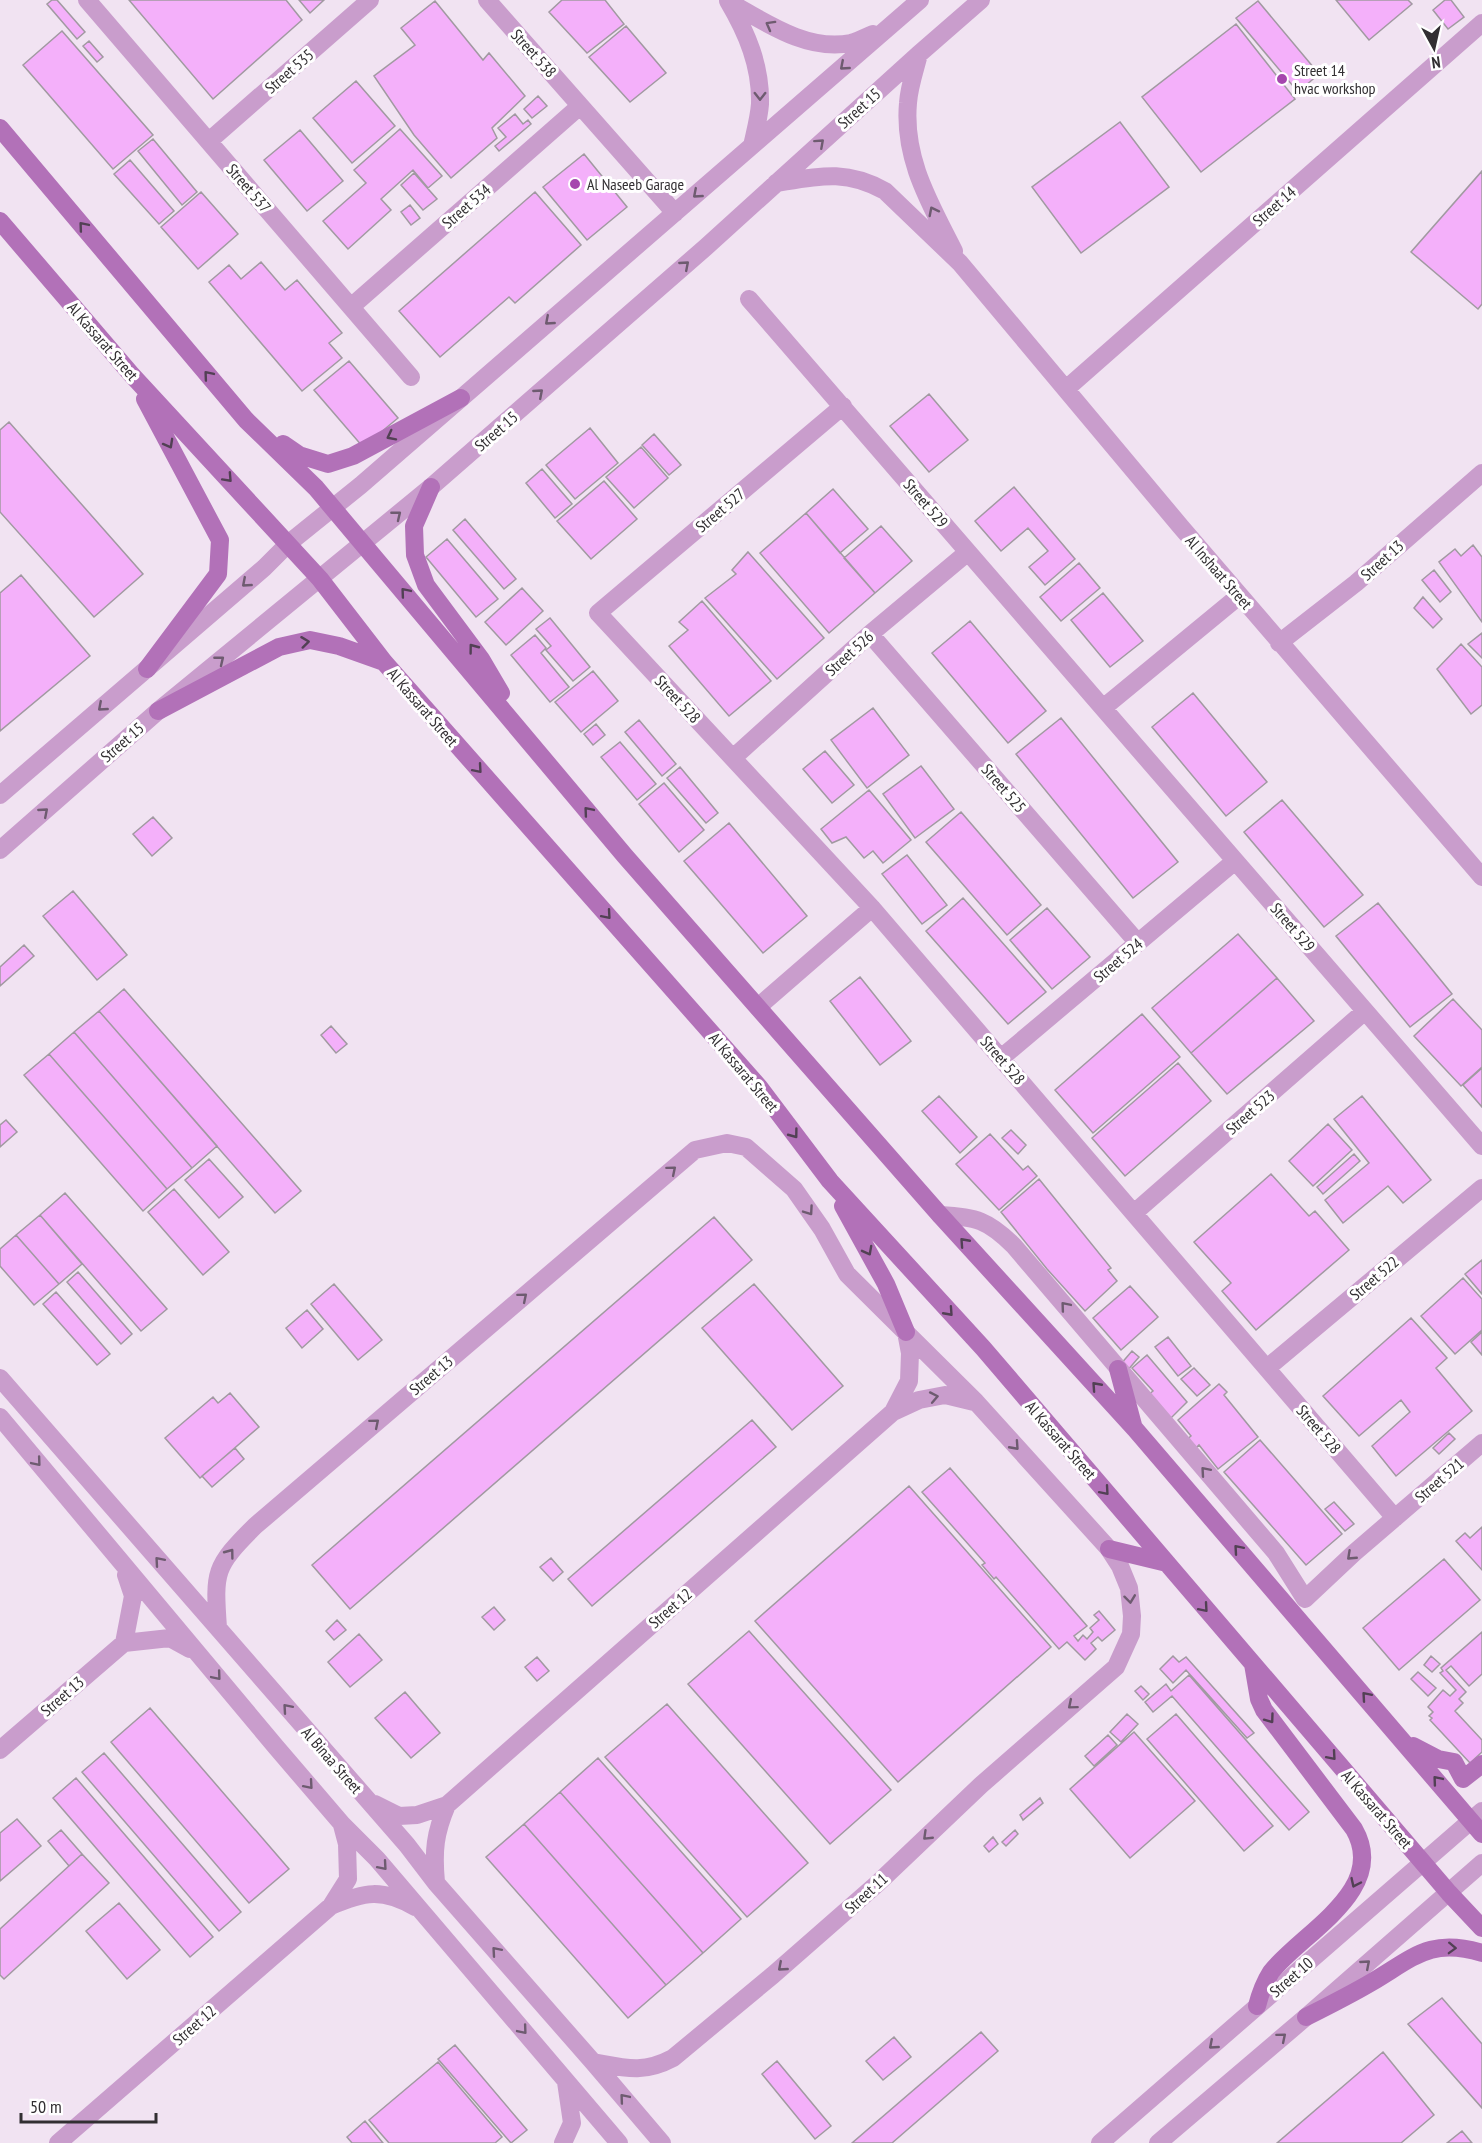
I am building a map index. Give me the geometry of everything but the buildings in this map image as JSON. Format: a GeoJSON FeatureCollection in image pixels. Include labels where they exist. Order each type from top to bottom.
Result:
{"type":"FeatureCollection","features":[{"type":"Feature","properties":{"kind":"street","name":"Street 537"},"geometry":{"type":"LineString","coordinates":[[87,0],[411,377]]}},
{"type":"Feature","properties":{"kind":"street","name":"Street 535"},"geometry":{"type":"LineString","coordinates":[[209,141],[370,0]]}},
{"type":"Feature","properties":{"kind":"street","name":"Street 538"},"geometry":{"type":"LineString","coordinates":[[487,0],[580,106]]}},
{"type":"Feature","properties":{"kind":"street"},"geometry":{"type":"LineString","coordinates":[[0,795],[264,568],[289,543],[334,509],[920,0]]}},
{"type":"Feature","properties":{"kind":"street","name":"Street 15"},"geometry":{"type":"LineString","coordinates":[[0,850],[158,711],[431,487],[706,247],[981,0]]}},
{"type":"Feature","properties":{"kind":"street"},"geometry":{"type":"LineString","coordinates":[[728,1],[780,30],[804,39],[829,44],[851,43],[886,29]]}},
{"type":"Feature","properties":{"kind":"street"},"geometry":{"type":"LineString","coordinates":[[728,1],[754,55],[760,82],[760,106],[752,146]]}},
{"type":"Feature","properties":{"kind":"street","name":"Street 14"},"geometry":{"type":"LineString","coordinates":[[1066,389],[1482,23]]}},
{"type":"Feature","properties":{"kind":"street","name":"Al Inshaat Street"},"geometry":{"type":"LineString","coordinates":[[919,54],[908,100],[907,119],[911,156],[923,191],[960,263]]}},
{"type":"Feature","properties":{"kind":"street"},"geometry":{"type":"LineString","coordinates":[[580,106],[675,213]]}},
{"type":"Feature","properties":{"kind":"street","name":"Street 534"},"geometry":{"type":"LineString","coordinates":[[352,306],[580,106]]}},
{"type":"Feature","properties":{"kind":"street"},"geometry":{"type":"LineString","coordinates":[[0,128],[246,420],[316,488],[625,856],[940,1215],[1135,1429],[1404,1741],[1478,1821]]}},
{"type":"Feature","properties":{"kind":"street","name":"Al Inshaat Street"},"geometry":{"type":"LineString","coordinates":[[776,183],[836,175],[849,176],[874,185],[885,191],[960,263],[1239,596],[1482,878]]}},
{"type":"Feature","properties":{"kind":"street","name":"Al Kassarat Street"},"geometry":{"type":"LineString","coordinates":[[0,221],[131,374],[289,543],[384,662],[759,1087],[830,1181],[983,1348],[1449,1893],[1482,1928]]}},
{"type":"Feature","properties":{"kind":"street","name":"Street 529"},"geometry":{"type":"LineString","coordinates":[[749,299],[1482,1146]]}},
{"type":"Feature","properties":{"kind":"street"},"geometry":{"type":"LineString","coordinates":[[131,374],[220,540],[218,574],[147,669]]}},
{"type":"Feature","properties":{"kind":"street"},"geometry":{"type":"LineString","coordinates":[[246,420],[299,455],[328,464],[353,456],[461,398]]}},
{"type":"Feature","properties":{"kind":"street","name":"Street 527"},"geometry":{"type":"LineString","coordinates":[[598,613],[843,406]]}},
{"type":"Feature","properties":{"kind":"street","name":"Street 13"},"geometry":{"type":"LineString","coordinates":[[1280,643],[1356,583],[1482,473]]}},
{"type":"Feature","properties":{"kind":"street"},"geometry":{"type":"LineString","coordinates":[[431,487],[414,526],[415,555],[426,585],[481,659],[524,734]]}},
{"type":"Feature","properties":{"kind":"street","name":"Street 526"},"geometry":{"type":"LineString","coordinates":[[733,758],[870,634],[968,552]]}},
{"type":"Feature","properties":{"kind":"street"},"geometry":{"type":"LineString","coordinates":[[1103,708],[1239,596]]}},
{"type":"Feature","properties":{"kind":"street","name":"Street 528"},"geometry":{"type":"LineString","coordinates":[[598,613],[872,908],[1395,1518]]}},
{"type":"Feature","properties":{"kind":"street","name":"Street 525"},"geometry":{"type":"LineString","coordinates":[[870,634],[1138,943]]}},
{"type":"Feature","properties":{"kind":"street"},"geometry":{"type":"LineString","coordinates":[[158,711],[279,647],[310,640],[339,646],[384,662]]}},
{"type":"Feature","properties":{"kind":"street","name":"Street 524"},"geometry":{"type":"LineString","coordinates":[[1001,1058],[1235,861]]}},
{"type":"Feature","properties":{"kind":"street"},"geometry":{"type":"LineString","coordinates":[[758,1007],[872,908]]}},
{"type":"Feature","properties":{"kind":"street","name":"Street 523"},"geometry":{"type":"LineString","coordinates":[[1134,1213],[1365,1011]]}},
{"type":"Feature","properties":{"kind":"street","name":"Street 13"},"geometry":{"type":"LineString","coordinates":[[218,1628],[215,1586],[219,1570],[228,1552],[695,1150],[727,1143],[746,1147],[794,1189],[822,1229],[847,1274],[906,1332]]}},
{"type":"Feature","properties":{"kind":"street"},"geometry":{"type":"LineString","coordinates":[[830,1181],[886,1284],[906,1332],[976,1402],[1109,1549],[1167,1563]]}},
{"type":"Feature","properties":{"kind":"street","name":"Street 522"},"geometry":{"type":"LineString","coordinates":[[1267,1368],[1482,1188]]}},
{"type":"Feature","properties":{"kind":"street"},"geometry":{"type":"LineString","coordinates":[[940,1215],[964,1216],[982,1221],[998,1230],[1014,1246],[1276,1554],[1305,1599],[1395,1518]]}},
{"type":"Feature","properties":{"kind":"street","name":"Street 12"},"geometry":{"type":"LineString","coordinates":[[893,1412],[909,1382],[910,1353],[906,1332]]}},
{"type":"Feature","properties":{"kind":"street"},"geometry":{"type":"LineString","coordinates":[[1118,1369],[1135,1429]]}},
{"type":"Feature","properties":{"kind":"street","name":"Al Binaa Street"},"geometry":{"type":"LineString","coordinates":[[0,1378],[407,1845],[436,1883],[662,2143]]}},
{"type":"Feature","properties":{"kind":"street","name":"Street 12"},"geometry":{"type":"LineString","coordinates":[[367,1800],[399,1815],[417,1815],[447,1805],[893,1412],[919,1400],[945,1395],[976,1402]]}},
{"type":"Feature","properties":{"kind":"street","name":"Al Binaa Street"},"geometry":{"type":"LineString","coordinates":[[0,1417],[123,1567],[342,1824],[377,1859],[619,2143]]}},
{"type":"Feature","properties":{"kind":"street","name":"Street 521"},"geometry":{"type":"LineString","coordinates":[[1395,1518],[1482,1443]]}},
{"type":"Feature","properties":{"kind":"street","name":"Street 11"},"geometry":{"type":"LineString","coordinates":[[593,2062],[626,2069],[645,2069],[673,2058],[878,1883],[981,1785],[1116,1667],[1131,1634],[1132,1616],[1129,1588],[1120,1566],[1109,1549]]}},
{"type":"Feature","properties":{"kind":"street"},"geometry":{"type":"LineString","coordinates":[[123,1567],[133,1596],[124,1643],[170,1638],[201,1657]]}},
{"type":"Feature","properties":{"kind":"street","name":"Street 13"},"geometry":{"type":"LineString","coordinates":[[0,1750],[124,1643]]}},
{"type":"Feature","properties":{"kind":"street"},"geometry":{"type":"LineString","coordinates":[[1253,1664],[1259,1699],[1264,1710],[1354,1828],[1361,1845],[1362,1857],[1359,1876],[1352,1892],[1272,1972],[1261,1991],[1257,2006]]}},
{"type":"Feature","properties":{"kind":"street"},"geometry":{"type":"LineString","coordinates":[[1404,1741],[1438,1760],[1454,1762],[1463,1779],[1482,1764]]}},
{"type":"Feature","properties":{"kind":"street","name":"Street 12"},"geometry":{"type":"LineString","coordinates":[[436,1883],[434,1854],[436,1837],[447,1805]]}},
{"type":"Feature","properties":{"kind":"street","name":"Street 10"},"geometry":{"type":"LineString","coordinates":[[1100,2143],[1423,1862],[1478,1821]]}},
{"type":"Feature","properties":{"kind":"street","name":"Street 12"},"geometry":{"type":"LineString","coordinates":[[58,2143],[331,1906],[348,1879],[347,1844],[342,1824]]}},
{"type":"Feature","properties":{"kind":"street"},"geometry":{"type":"LineString","coordinates":[[1158,2143],[1482,1863]]}},
{"type":"Feature","properties":{"kind":"street","name":"Street 12"},"geometry":{"type":"LineString","coordinates":[[331,1906],[352,1897],[373,1893],[400,1899],[422,1911]]}},
{"type":"Feature","properties":{"kind":"street"},"geometry":{"type":"LineString","coordinates":[[1306,2017],[1367,1985],[1418,1953],[1437,1948],[1456,1947],[1482,1953]]}},
{"type":"Feature","properties":{"kind":"street"},"geometry":{"type":"LineString","coordinates":[[563,2143],[572,2123],[565,2080]]}},
{"type":"Feature","properties":{"kind":"shaded area"},"geometry":{"type":"Polygon","coordinates":[[[0,0],[1482,0],[1482,2143],[0,2143],[0,0]]]}},
{"type":"Feature","properties":{"kind":"place","name":"Street 14 hvac workshop"},"geometry":{"type":"Point","coordinates":[1282,79]}},
{"type":"Feature","properties":{"kind":"place","name":"Al Naseeb Garage"},"geometry":{"type":"Point","coordinates":[575,184]}}]}
